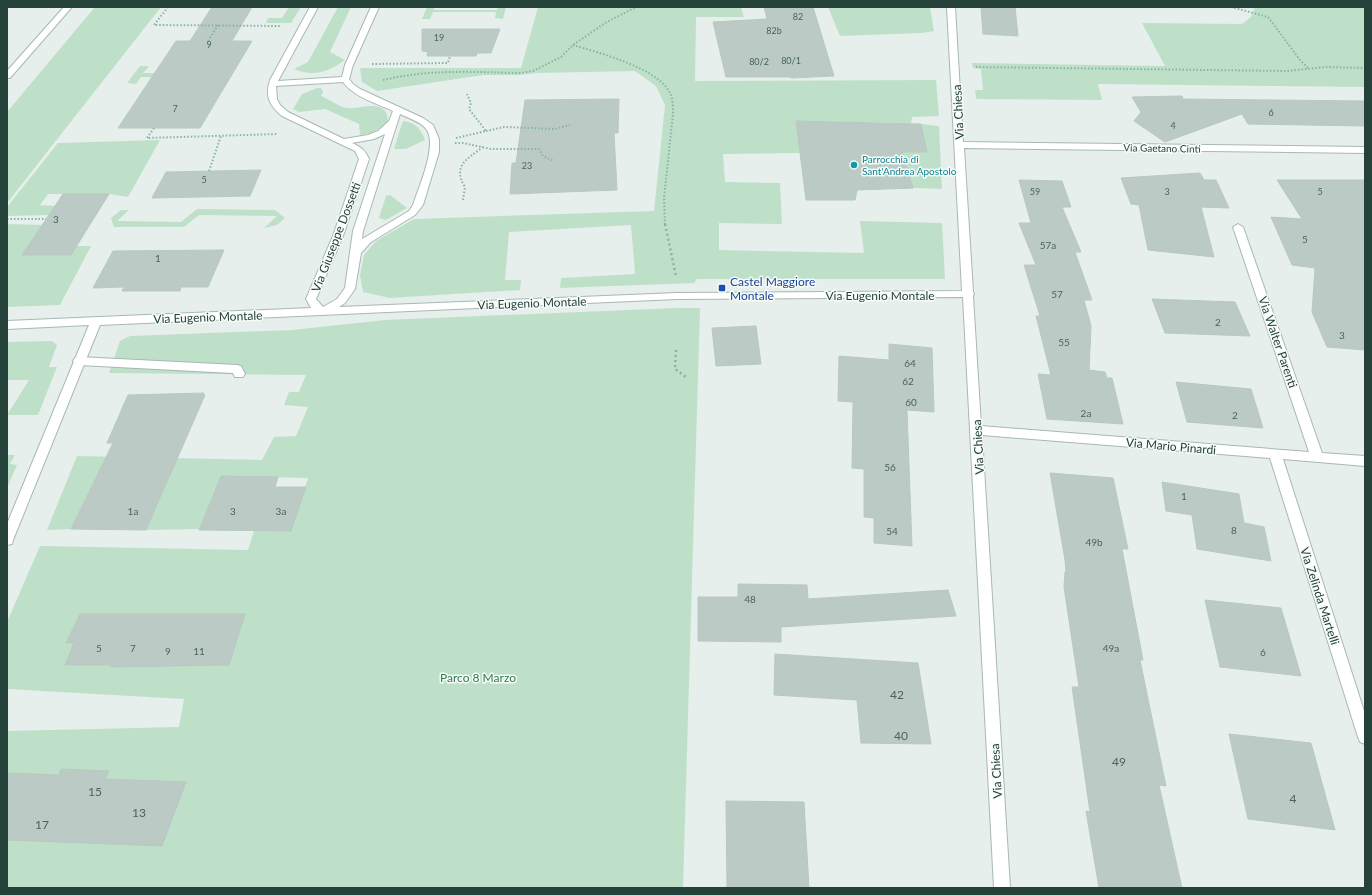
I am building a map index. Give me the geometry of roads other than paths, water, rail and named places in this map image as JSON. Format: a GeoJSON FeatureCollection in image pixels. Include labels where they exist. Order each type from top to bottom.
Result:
{"type":"FeatureCollection","features":[{"type":"Feature","properties":{"kind":"street"},"geometry":{"type":"LineString","coordinates":[[7,76],[68,7]]}},
{"type":"Feature","properties":{"kind":"street","name":"Via Giuseppe Dossetti"},"geometry":{"type":"LineString","coordinates":[[314,7],[273,84],[270,96],[272,102],[285,114],[345,141],[358,149],[364,159],[338,236],[311,299],[315,306],[323,312],[341,301],[350,289],[358,231],[397,110]]}},
{"type":"Feature","properties":{"kind":"street"},"geometry":{"type":"LineString","coordinates":[[273,84],[345,79],[349,65],[375,7]]}},
{"type":"Feature","properties":{"kind":"street","name":"Via Chiesa"},"geometry":{"type":"LineString","coordinates":[[951,7],[977,430],[1002,888]]}},
{"type":"Feature","properties":{"kind":"street","name":"Via Giuseppe Dossetti"},"geometry":{"type":"LineString","coordinates":[[345,79],[350,86],[357,91],[420,120],[430,127],[435,139],[434,152],[418,205],[412,213],[367,240],[356,252]]}},
{"type":"Feature","properties":{"kind":"street","name":"Via Giuseppe Dossetti"},"geometry":{"type":"LineString","coordinates":[[345,141],[375,137],[384,132],[393,122]]}},
{"type":"Feature","properties":{"kind":"street","name":"Via Gaetano Cinti"},"geometry":{"type":"LineString","coordinates":[[959,145],[1365,150]]}},
{"type":"Feature","properties":{"kind":"street","name":"Via Walter Parenti"},"geometry":{"type":"LineString","coordinates":[[1238,227],[1317,457]]}},
{"type":"Feature","properties":{"kind":"street","name":"Via Eugenio Montale"},"geometry":{"type":"LineString","coordinates":[[7,325],[690,296],[969,294]]}},
{"type":"Feature","properties":{"kind":"street"},"geometry":{"type":"LineString","coordinates":[[7,540],[96,321]]}},
{"type":"Feature","properties":{"kind":"street"},"geometry":{"type":"LineString","coordinates":[[80,361],[237,369],[239,374]]}},
{"type":"Feature","properties":{"kind":"street","name":"Via Mario Pinardi"},"geometry":{"type":"LineString","coordinates":[[977,430],[1365,461]]}},
{"type":"Feature","properties":{"kind":"street","name":"Via Zelinda Martelli"},"geometry":{"type":"LineString","coordinates":[[1275,454],[1365,737]]}},
{"type":"Feature","properties":{"kind":"place","name":"Parrocchia di Sant'Andrea Apostolo"},"geometry":{"type":"Point","coordinates":[854,165]}},
{"type":"Feature","properties":{"kind":"place","name":"Castel Maggiore Montale"},"geometry":{"type":"Point","coordinates":[722,288]}},
{"type":"Feature","properties":{"kind":"park label","name":"Parco 8 Marzo"},"geometry":{"type":"Point","coordinates":[478,677]}}]}
